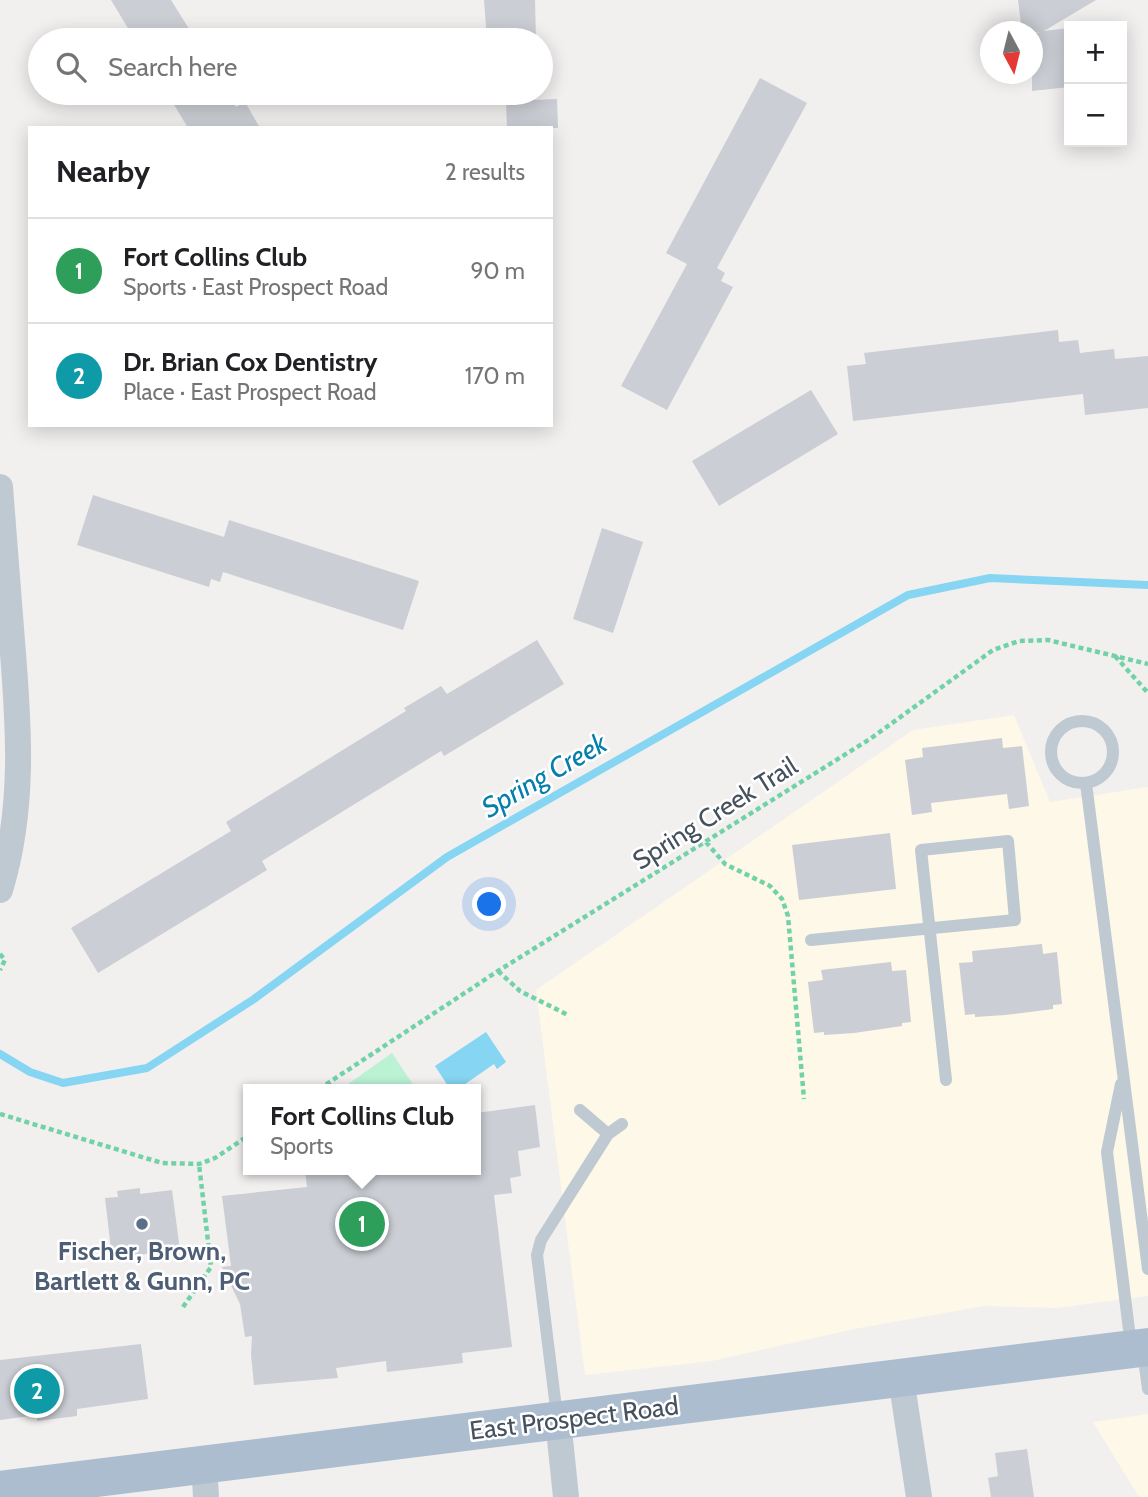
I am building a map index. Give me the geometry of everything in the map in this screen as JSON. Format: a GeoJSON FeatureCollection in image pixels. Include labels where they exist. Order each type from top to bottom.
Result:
{"type":"FeatureCollection","features":[{"type":"Feature","properties":{"kind":"main road","name":"East Prospect Road"},"geometry":{"type":"LineString","coordinates":[[0,1490],[205,1480],[558,1420],[1141,1348]]}},
{"type":"Feature","properties":{"kind":"street"},"geometry":{"type":"LineString","coordinates":[[0,487],[19,718],[19,779],[12,845],[0,890]]}},
{"type":"Feature","properties":{"kind":"street"},"geometry":{"type":"LineString","coordinates":[[901,1378],[919,1497]]}},
{"type":"Feature","properties":{"kind":"street"},"geometry":{"type":"LineString","coordinates":[[558,1420],[566,1497]]}},
{"type":"Feature","properties":{"kind":"lane"},"geometry":{"type":"LineString","coordinates":[[1076,722],[1090,722],[1100,726],[1109,736],[1112,746],[1110,766],[1103,775],[1086,783],[1072,781],[1063,776],[1051,757],[1056,736],[1066,725],[1076,722]]}},
{"type":"Feature","properties":{"kind":"lane"},"geometry":{"type":"LineString","coordinates":[[1086,783],[1148,1269]]}},
{"type":"Feature","properties":{"kind":"lane"},"geometry":{"type":"LineString","coordinates":[[811,940],[929,929],[1015,920],[1008,841],[921,850],[929,929],[946,1080]]}},
{"type":"Feature","properties":{"kind":"lane"},"geometry":{"type":"LineString","coordinates":[[1123,1073],[1107,1152],[1148,1389]]}},
{"type":"Feature","properties":{"kind":"lane"},"geometry":{"type":"LineString","coordinates":[[580,1110],[608,1134]]}},
{"type":"Feature","properties":{"kind":"lane"},"geometry":{"type":"LineString","coordinates":[[558,1420],[537,1255],[541,1240],[608,1134],[622,1124]]}},
{"type":"Feature","properties":{"kind":"path","name":"Spring Creek Trail"},"geometry":{"type":"LineString","coordinates":[[327,1084],[498,971],[870,739],[993,650],[1019,641],[1048,640],[1148,664]]}},
{"type":"Feature","properties":{"kind":"path"},"geometry":{"type":"LineString","coordinates":[[1114,656],[1148,694]]}},
{"type":"Feature","properties":{"kind":"path"},"geometry":{"type":"LineString","coordinates":[[706,842],[725,864],[771,886],[782,899],[788,916],[804,1099]]}},
{"type":"Feature","properties":{"kind":"path"},"geometry":{"type":"LineString","coordinates":[[0,954],[5,960],[0,970]]}},
{"type":"Feature","properties":{"kind":"path"},"geometry":{"type":"LineString","coordinates":[[498,971],[520,990],[568,1015]]}},
{"type":"Feature","properties":{"kind":"path"},"geometry":{"type":"LineString","coordinates":[[0,1114],[163,1163],[199,1164],[215,1158],[243,1139]]}},
{"type":"Feature","properties":{"kind":"path"},"geometry":{"type":"LineString","coordinates":[[183,1307],[211,1267],[199,1164]]}},
{"type":"Feature","properties":{"kind":"shaded area"},"geometry":{"type":"Polygon","coordinates":[[[1014,715],[1050,802],[1148,787],[1148,1296],[1057,1308],[984,1306],[854,1329],[712,1361],[585,1375],[536,990],[913,730],[1014,715]]]}},
{"type":"Feature","properties":{"kind":"shaded area"},"geometry":{"type":"Polygon","coordinates":[[[1148,1414],[1148,1497],[1139,1497],[1093,1422],[1148,1414]]]}},
{"type":"Feature","properties":{"kind":"green space"},"geometry":{"type":"Polygon","coordinates":[[[392,1053],[413,1084],[348,1084],[392,1053]]]}},
{"type":"Feature","properties":{"kind":"water"},"geometry":{"type":"Polygon","coordinates":[[[486,1032],[506,1062],[497,1069],[494,1064],[465,1084],[447,1084],[435,1066],[486,1032]]]}},
{"type":"Feature","properties":{"kind":"building"},"geometry":{"type":"Polygon","coordinates":[[[111,0],[171,0],[188,28],[128,28],[111,0]]]}},
{"type":"Feature","properties":{"kind":"building"},"geometry":{"type":"Polygon","coordinates":[[[484,0],[535,0],[536,28],[486,28],[484,0]]]}},
{"type":"Feature","properties":{"kind":"building"},"geometry":{"type":"Polygon","coordinates":[[[1018,0],[1096,0],[1044,31],[1064,29],[1064,88],[1032,91],[1032,84],[1043,84],[1043,21],[1021,21],[1018,0]]]}},
{"type":"Feature","properties":{"kind":"building"},"geometry":{"type":"Polygon","coordinates":[[[760,78],[807,103],[717,268],[725,273],[721,281],[733,287],[667,410],[621,386],[687,264],[666,253],[760,78]]]}},
{"type":"Feature","properties":{"kind":"building"},"geometry":{"type":"Polygon","coordinates":[[[553,99],[557,99],[558,128],[507,126],[506,105],[553,105],[553,99]]]}},
{"type":"Feature","properties":{"kind":"building"},"geometry":{"type":"Polygon","coordinates":[[[174,105],[247,105],[259,126],[187,126],[174,105]]]}},
{"type":"Feature","properties":{"kind":"building"},"geometry":{"type":"Polygon","coordinates":[[[1058,330],[1059,342],[1078,340],[1080,353],[1114,349],[1115,359],[1148,356],[1148,408],[1085,415],[1083,394],[853,421],[847,366],[866,364],[864,353],[1058,330]]]}},
{"type":"Feature","properties":{"kind":"building"},"geometry":{"type":"Polygon","coordinates":[[[811,390],[838,434],[719,506],[692,461],[811,390]]]}},
{"type":"Feature","properties":{"kind":"building"},"geometry":{"type":"Polygon","coordinates":[[[93,495],[224,537],[229,520],[419,581],[403,630],[223,572],[220,582],[211,579],[209,587],[77,545],[93,495]]]}},
{"type":"Feature","properties":{"kind":"building"},"geometry":{"type":"Polygon","coordinates":[[[602,528],[643,542],[613,633],[573,619],[602,528]]]}},
{"type":"Feature","properties":{"kind":"building"},"geometry":{"type":"Polygon","coordinates":[[[537,640],[564,684],[444,756],[441,751],[262,861],[267,870],[98,973],[71,928],[231,831],[226,822],[406,711],[404,708],[441,686],[447,694],[537,640]]]}},
{"type":"Feature","properties":{"kind":"building"},"geometry":{"type":"Polygon","coordinates":[[[1002,738],[1003,748],[1022,746],[1029,806],[1009,809],[1007,794],[931,803],[932,812],[912,815],[905,760],[923,757],[922,748],[1002,738]]]}},
{"type":"Feature","properties":{"kind":"building"},"geometry":{"type":"Polygon","coordinates":[[[890,833],[896,889],[799,900],[792,845],[890,833]]]}},
{"type":"Feature","properties":{"kind":"building"},"geometry":{"type":"Polygon","coordinates":[[[1042,944],[1043,954],[1057,952],[1062,1004],[1053,1005],[1053,1009],[1005,1015],[965,1015],[959,963],[973,962],[972,951],[1042,944]]]}},
{"type":"Feature","properties":{"kind":"building"},"geometry":{"type":"Polygon","coordinates":[[[891,962],[892,971],[906,970],[911,1022],[902,1023],[902,1026],[854,1033],[814,1033],[808,982],[823,980],[821,970],[891,962]]]}},
{"type":"Feature","properties":{"kind":"building"},"geometry":{"type":"Polygon","coordinates":[[[535,1105],[540,1147],[518,1151],[521,1176],[510,1178],[512,1193],[494,1195],[512,1347],[462,1353],[463,1363],[387,1372],[386,1361],[336,1368],[338,1378],[254,1385],[252,1336],[245,1337],[240,1304],[222,1267],[231,1266],[222,1196],[307,1187],[306,1175],[481,1175],[481,1112],[535,1105]]]}},
{"type":"Feature","properties":{"kind":"building","name":"Fischer, Brown, Bartlett & Gunn, PC"},"geometry":{"type":"Polygon","coordinates":[[[140,1188],[140,1194],[172,1190],[180,1250],[112,1258],[105,1198],[118,1197],[117,1191],[140,1188]]]}},
{"type":"Feature","properties":{"kind":"building"},"geometry":{"type":"Polygon","coordinates":[[[141,1344],[148,1399],[77,1409],[77,1416],[37,1421],[37,1415],[0,1420],[0,1360],[141,1344]]]}},
{"type":"Feature","properties":{"kind":"building"},"geometry":{"type":"Polygon","coordinates":[[[1027,1449],[1034,1497],[991,1497],[988,1478],[998,1476],[995,1453],[1027,1449]]]}},
{"type":"Feature","properties":{"kind":"waterway","name":"Spring Creek"},"geometry":{"type":"LineString","coordinates":[[0,1054],[30,1072],[63,1083],[147,1068],[254,999],[447,857],[908,595],[990,578],[1148,585]]}},
{"type":"Feature","properties":{"kind":"place","name":"Fischer, Brown, Bartlett & Gunn, PC"},"geometry":{"type":"Point","coordinates":[142,1224]}},
{"type":"Feature","properties":{"kind":"place","name":"Fort Collins Club"},"geometry":{"type":"Point","coordinates":[362,1224]}},
{"type":"Feature","properties":{"kind":"place","name":"Dr. Brian Cox Dentistry"},"geometry":{"type":"Point","coordinates":[37,1391]}}]}
